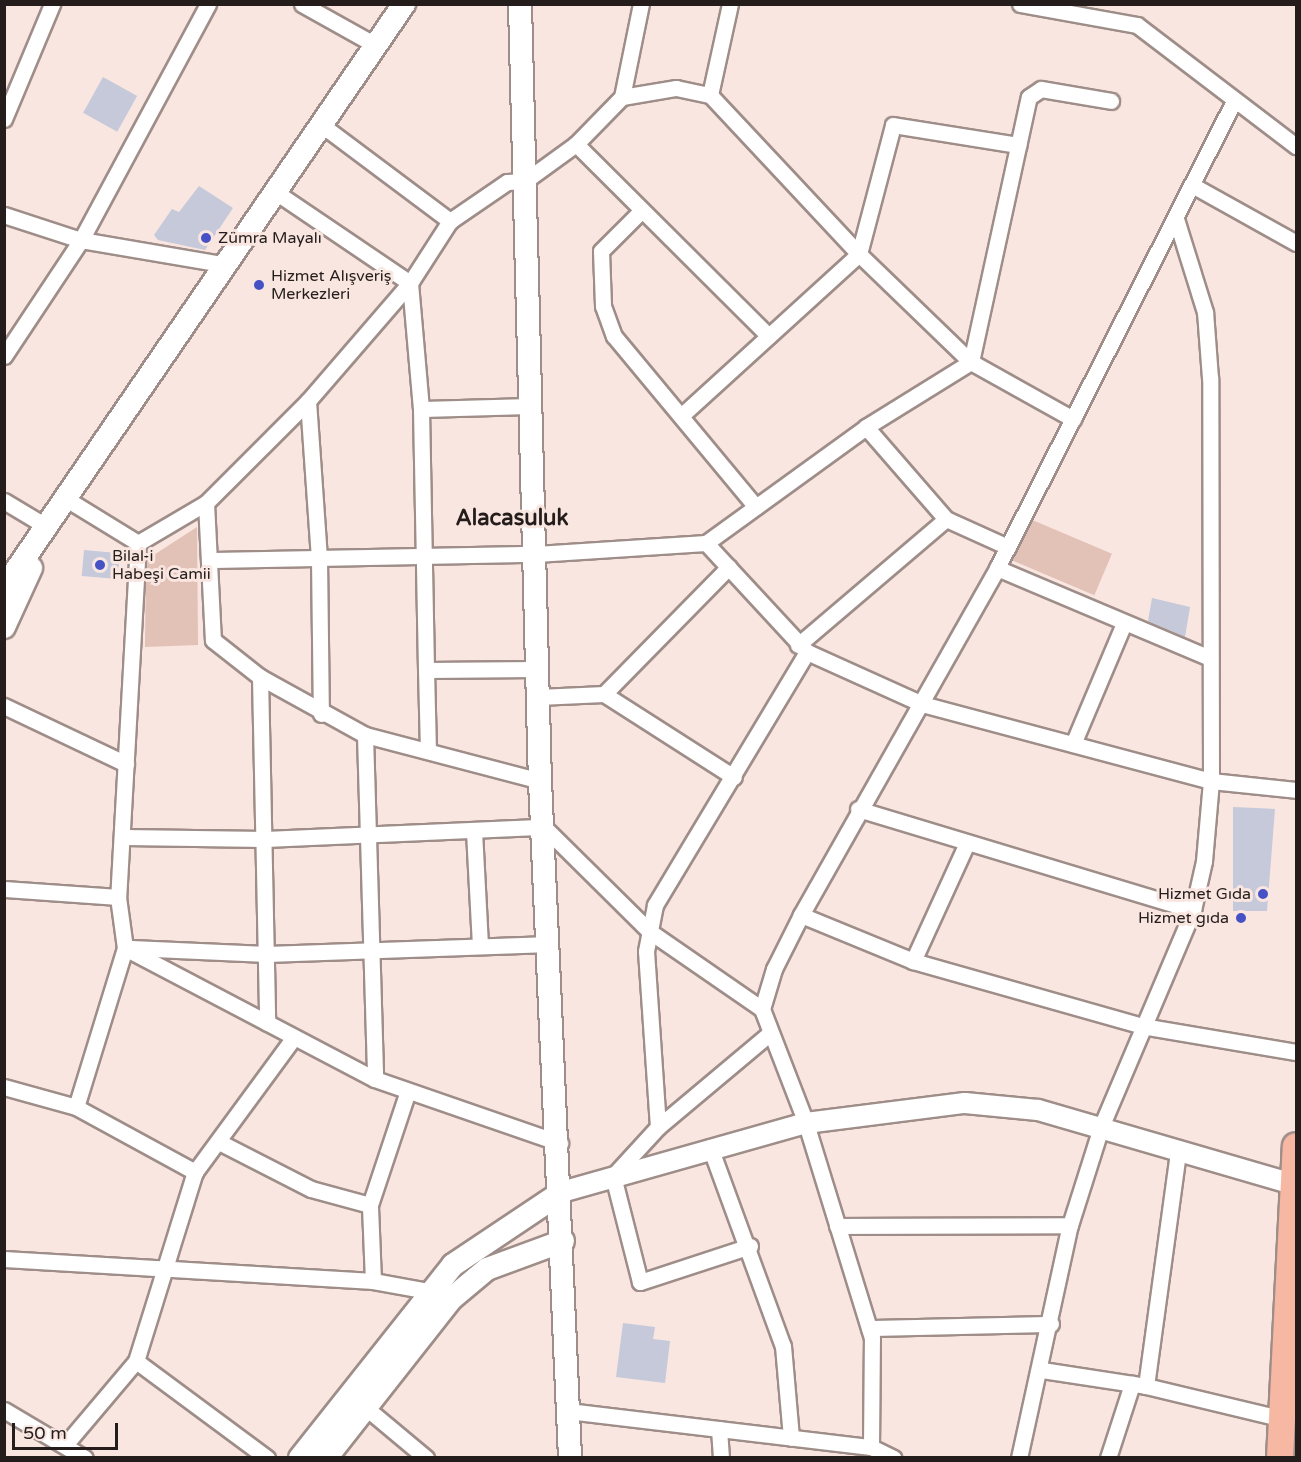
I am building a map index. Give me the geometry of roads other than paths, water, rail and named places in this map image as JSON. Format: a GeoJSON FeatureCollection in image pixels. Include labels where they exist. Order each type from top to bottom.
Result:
{"type":"FeatureCollection","features":[{"type":"Feature","properties":{"kind":"highway"},"geometry":{"type":"LineString","coordinates":[[1281,1458],[1296,1185],[1296,1146]]}},
{"type":"Feature","properties":{"kind":"main road"},"geometry":{"type":"LineString","coordinates":[[4,588],[49,528],[404,4]]}},
{"type":"Feature","properties":{"kind":"main road"},"geometry":{"type":"LineString","coordinates":[[377,46],[412,4]]}},
{"type":"Feature","properties":{"kind":"main road"},"geometry":{"type":"LineString","coordinates":[[517,10],[525,180],[540,781],[560,1143],[570,1458]]}},
{"type":"Feature","properties":{"kind":"main road"},"geometry":{"type":"LineString","coordinates":[[4,627],[49,528]]}},
{"type":"Feature","properties":{"kind":"main road"},"geometry":{"type":"LineString","coordinates":[[326,1458],[365,1407],[442,1294],[453,1265],[562,1192]]}},
{"type":"Feature","properties":{"kind":"main road"},"geometry":{"type":"LineString","coordinates":[[300,1458],[442,1294],[487,1269],[563,1241]]}},
{"type":"Feature","properties":{"kind":"street"},"geometry":{"type":"LineString","coordinates":[[4,118],[52,4]]}},
{"type":"Feature","properties":{"kind":"street"},"geometry":{"type":"LineString","coordinates":[[4,356],[81,240],[208,4]]}},
{"type":"Feature","properties":{"kind":"street"},"geometry":{"type":"LineString","coordinates":[[302,4],[377,46]]}},
{"type":"Feature","properties":{"kind":"street"},"geometry":{"type":"LineString","coordinates":[[138,543],[206,503],[309,401],[410,284],[450,221],[507,182],[525,180],[576,144],[622,97],[641,4]]}},
{"type":"Feature","properties":{"kind":"street"},"geometry":{"type":"LineString","coordinates":[[710,95],[730,4]]}},
{"type":"Feature","properties":{"kind":"street"},"geometry":{"type":"LineString","coordinates":[[1020,4],[1137,25],[1296,146]]}},
{"type":"Feature","properties":{"kind":"street"},"geometry":{"type":"LineString","coordinates":[[622,97],[676,88],[710,95],[859,254],[971,362],[1073,419]]}},
{"type":"Feature","properties":{"kind":"street"},"geometry":{"type":"LineString","coordinates":[[213,560],[536,554],[706,543],[866,427],[971,362],[1029,97],[1041,89],[1111,101]]}},
{"type":"Feature","properties":{"kind":"street"},"geometry":{"type":"LineString","coordinates":[[871,1447],[875,1394],[869,1328],[806,1124],[762,1009],[774,969],[801,915],[858,809],[922,704],[997,568],[1234,101]]}},
{"type":"Feature","properties":{"kind":"street"},"geometry":{"type":"LineString","coordinates":[[682,415],[859,254],[893,124],[1018,145]]}},
{"type":"Feature","properties":{"kind":"street"},"geometry":{"type":"LineString","coordinates":[[323,126],[450,221]]}},
{"type":"Feature","properties":{"kind":"street"},"geometry":{"type":"LineString","coordinates":[[576,144],[769,336]]}},
{"type":"Feature","properties":{"kind":"street"},"geometry":{"type":"LineString","coordinates":[[1192,185],[1296,243]]}},
{"type":"Feature","properties":{"kind":"street"},"geometry":{"type":"LineString","coordinates":[[277,193],[410,284]]}},
{"type":"Feature","properties":{"kind":"street"},"geometry":{"type":"LineString","coordinates":[[642,210],[602,252],[603,306],[614,336],[682,415],[756,507]]}},
{"type":"Feature","properties":{"kind":"street"},"geometry":{"type":"LineString","coordinates":[[4,215],[81,240],[227,265]]}},
{"type":"Feature","properties":{"kind":"street"},"geometry":{"type":"LineString","coordinates":[[1019,1458],[1042,1370],[1070,1226],[1101,1126],[1193,910],[1210,781],[1210,378],[1205,312],[1176,219]]}},
{"type":"Feature","properties":{"kind":"street"},"geometry":{"type":"LineString","coordinates":[[410,284],[421,409],[426,557],[428,751]]}},
{"type":"Feature","properties":{"kind":"street"},"geometry":{"type":"LineString","coordinates":[[309,401],[319,558],[321,714]]}},
{"type":"Feature","properties":{"kind":"street"},"geometry":{"type":"LineString","coordinates":[[421,409],[531,406]]}},
{"type":"Feature","properties":{"kind":"street"},"geometry":{"type":"LineString","coordinates":[[866,427],[946,519],[1008,547]]}},
{"type":"Feature","properties":{"kind":"street"},"geometry":{"type":"LineString","coordinates":[[68,500],[138,543]]}},
{"type":"Feature","properties":{"kind":"street"},"geometry":{"type":"LineString","coordinates":[[4,501],[49,528]]}},
{"type":"Feature","properties":{"kind":"street"},"geometry":{"type":"LineString","coordinates":[[206,503],[213,560],[213,640],[260,677],[321,714],[365,735],[540,781]]}},
{"type":"Feature","properties":{"kind":"street"},"geometry":{"type":"LineString","coordinates":[[658,1127],[646,951],[655,905],[734,777],[803,648],[946,519]]}},
{"type":"Feature","properties":{"kind":"street"},"geometry":{"type":"LineString","coordinates":[[76,1107],[125,948],[118,897],[124,837],[138,543]]}},
{"type":"Feature","properties":{"kind":"street"},"geometry":{"type":"LineString","coordinates":[[706,543],[803,648],[922,704],[1210,781],[1296,790]]}},
{"type":"Feature","properties":{"kind":"street"},"geometry":{"type":"LineString","coordinates":[[604,694],[729,567]]}},
{"type":"Feature","properties":{"kind":"street"},"geometry":{"type":"LineString","coordinates":[[997,568],[1210,658]]}},
{"type":"Feature","properties":{"kind":"street"},"geometry":{"type":"LineString","coordinates":[[1073,744],[1124,623]]}},
{"type":"Feature","properties":{"kind":"street"},"geometry":{"type":"LineString","coordinates":[[426,670],[537,669]]}},
{"type":"Feature","properties":{"kind":"street"},"geometry":{"type":"LineString","coordinates":[[260,677],[267,1023]]}},
{"type":"Feature","properties":{"kind":"street"},"geometry":{"type":"LineString","coordinates":[[538,697],[604,694],[734,777]]}},
{"type":"Feature","properties":{"kind":"street"},"geometry":{"type":"LineString","coordinates":[[4,706],[126,764]]}},
{"type":"Feature","properties":{"kind":"street"},"geometry":{"type":"LineString","coordinates":[[365,735],[375,1079]]}},
{"type":"Feature","properties":{"kind":"street"},"geometry":{"type":"LineString","coordinates":[[858,809],[1193,910]]}},
{"type":"Feature","properties":{"kind":"street"},"geometry":{"type":"LineString","coordinates":[[124,837],[265,839],[544,826],[649,931],[762,1009]]}},
{"type":"Feature","properties":{"kind":"street"},"geometry":{"type":"LineString","coordinates":[[474,831],[480,945]]}},
{"type":"Feature","properties":{"kind":"street"},"geometry":{"type":"LineString","coordinates":[[913,961],[967,843]]}},
{"type":"Feature","properties":{"kind":"street"},"geometry":{"type":"LineString","coordinates":[[4,890],[118,897]]}},
{"type":"Feature","properties":{"kind":"street"},"geometry":{"type":"LineString","coordinates":[[801,915],[913,961],[1143,1026],[1296,1052]]}},
{"type":"Feature","properties":{"kind":"street"},"geometry":{"type":"LineString","coordinates":[[125,948],[267,954],[550,944]]}},
{"type":"Feature","properties":{"kind":"street"},"geometry":{"type":"LineString","coordinates":[[125,948],[267,1023],[292,1040],[375,1079],[560,1143]]}},
{"type":"Feature","properties":{"kind":"street"},"geometry":{"type":"LineString","coordinates":[[613,1176],[658,1127],[770,1032]]}},
{"type":"Feature","properties":{"kind":"street"},"geometry":{"type":"LineString","coordinates":[[65,1445],[136,1360],[195,1172],[221,1143],[292,1040]]}},
{"type":"Feature","properties":{"kind":"street"},"geometry":{"type":"LineString","coordinates":[[4,1087],[76,1107],[195,1172]]}},
{"type":"Feature","properties":{"kind":"street"},"geometry":{"type":"LineString","coordinates":[[373,1281],[370,1205],[408,1091]]}},
{"type":"Feature","properties":{"kind":"street"},"geometry":{"type":"LineString","coordinates":[[562,1192],[710,1147],[806,1124],[965,1102],[1038,1110],[1101,1126],[1178,1152],[1296,1185]]}},
{"type":"Feature","properties":{"kind":"street"},"geometry":{"type":"LineString","coordinates":[[221,1143],[311,1189],[370,1205]]}},
{"type":"Feature","properties":{"kind":"street"},"geometry":{"type":"LineString","coordinates":[[710,1147],[750,1246],[783,1346],[791,1438]]}},
{"type":"Feature","properties":{"kind":"street"},"geometry":{"type":"LineString","coordinates":[[1107,1458],[1139,1385],[1178,1152]]}},
{"type":"Feature","properties":{"kind":"street"},"geometry":{"type":"LineString","coordinates":[[613,1176],[640,1282],[750,1246]]}},
{"type":"Feature","properties":{"kind":"street"},"geometry":{"type":"LineString","coordinates":[[837,1226],[1070,1226]]}},
{"type":"Feature","properties":{"kind":"street"},"geometry":{"type":"LineString","coordinates":[[4,1259],[162,1272],[373,1281],[442,1294]]}},
{"type":"Feature","properties":{"kind":"street"},"geometry":{"type":"LineString","coordinates":[[869,1328],[1051,1324]]}},
{"type":"Feature","properties":{"kind":"street"},"geometry":{"type":"LineString","coordinates":[[136,1360],[267,1458]]}},
{"type":"Feature","properties":{"kind":"street"},"geometry":{"type":"LineString","coordinates":[[1042,1370],[1139,1385],[1283,1419]]}},
{"type":"Feature","properties":{"kind":"street"},"geometry":{"type":"LineString","coordinates":[[365,1407],[426,1458]]}},
{"type":"Feature","properties":{"kind":"street"},"geometry":{"type":"LineString","coordinates":[[4,1410],[84,1458]]}},
{"type":"Feature","properties":{"kind":"street"},"geometry":{"type":"LineString","coordinates":[[568,1411],[871,1447],[894,1458]]}},
{"type":"Feature","properties":{"kind":"street"},"geometry":{"type":"LineString","coordinates":[[719,1429],[721,1458]]}},
{"type":"Feature","properties":{"kind":"place","name":"Zümra Mayalı"},"geometry":{"type":"Point","coordinates":[206,238]}},
{"type":"Feature","properties":{"kind":"place","name":"Hizmet Alışveriş Merkezleri"},"geometry":{"type":"Point","coordinates":[259,285]}},
{"type":"Feature","properties":{"kind":"place","name":"Bilal-i Habeşi Camii"},"geometry":{"type":"Point","coordinates":[100,565]}},
{"type":"Feature","properties":{"kind":"place","name":"Hizmet Gıda"},"geometry":{"type":"Point","coordinates":[1263,894]}},
{"type":"Feature","properties":{"kind":"place","name":"Hizmet gıda"},"geometry":{"type":"Point","coordinates":[1241,918]}},
{"type":"Feature","properties":{"kind":"district","name":"Alacasuluk"},"geometry":{"type":"Point","coordinates":[512,519]}}]}
